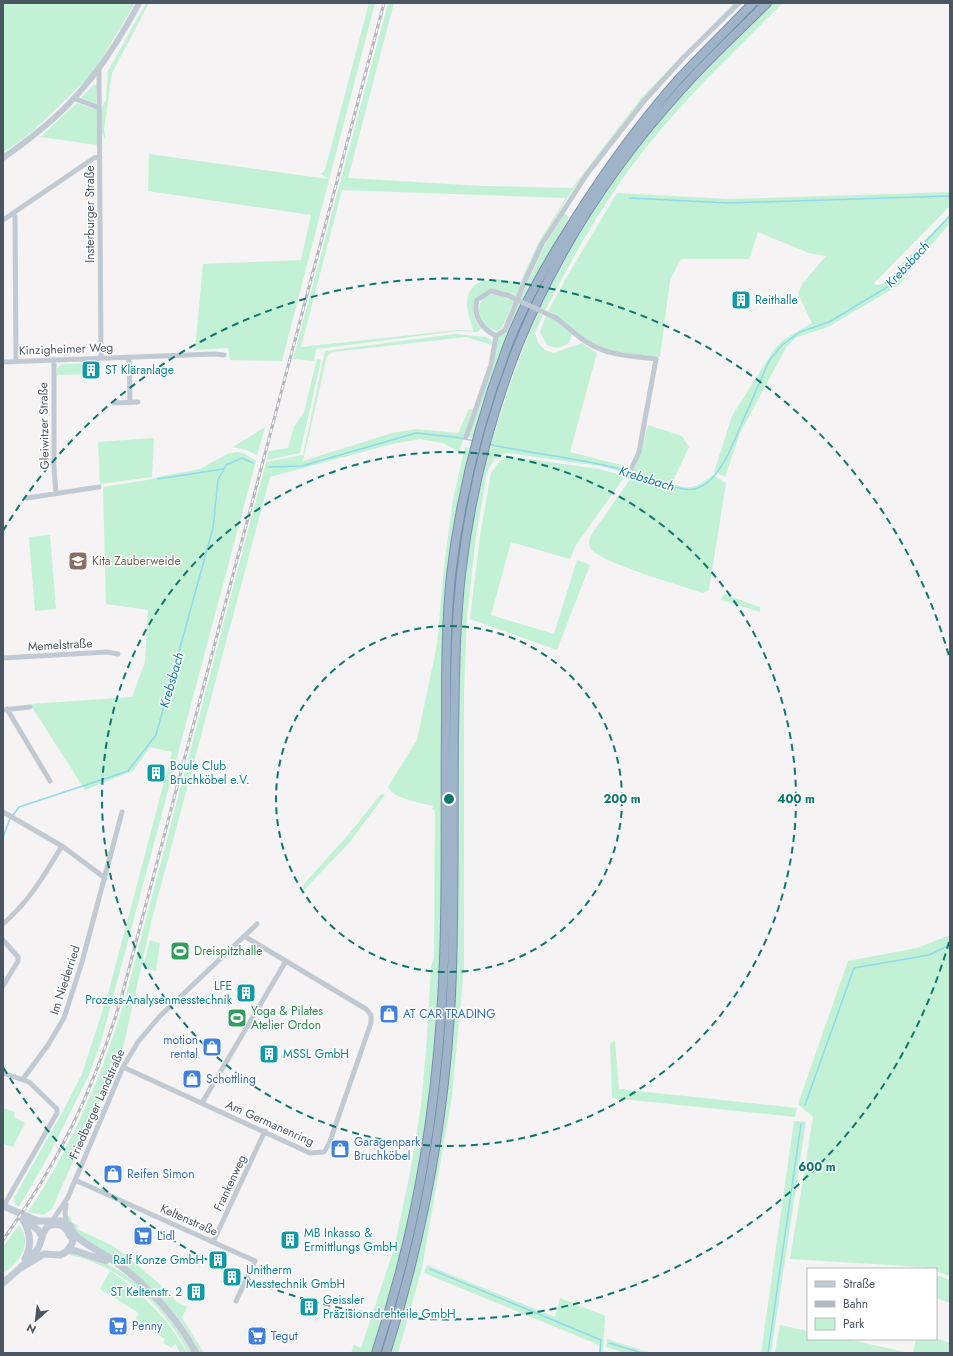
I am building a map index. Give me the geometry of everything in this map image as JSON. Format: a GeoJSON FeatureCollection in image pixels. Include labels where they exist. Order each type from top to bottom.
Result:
{"type":"FeatureCollection","features":[{"type":"Feature","properties":{"kind":"highway"},"geometry":{"type":"LineString","coordinates":[[376,1353],[407,1249],[426,1154],[435,1085],[444,956],[448,617],[455,547],[479,434],[506,348],[524,308],[547,264],[592,190],[637,130],[678,81],[753,3]]}},
{"type":"Feature","properties":{"kind":"highway"},"geometry":{"type":"LineString","coordinates":[[386,1353],[410,1270],[421,1222],[435,1149],[444,1083],[452,947],[454,690],[457,619],[464,547],[488,436],[516,350],[533,312],[555,267],[599,194],[643,134],[683,87],[767,3]]}},
{"type":"Feature","properties":{"kind":"main road"},"geometry":{"type":"LineString","coordinates":[[3,1207],[20,1216],[35,1227],[45,1250],[51,1253]]}},
{"type":"Feature","properties":{"kind":"main road"},"geometry":{"type":"LineString","coordinates":[[20,1216],[38,1222],[59,1220],[67,1223]]}},
{"type":"Feature","properties":{"kind":"main road"},"geometry":{"type":"LineString","coordinates":[[19,1269],[28,1252],[30,1241],[29,1231],[20,1216]]}},
{"type":"Feature","properties":{"kind":"main road","name":"Friedberger Landstraße"},"geometry":{"type":"LineString","coordinates":[[67,1223],[74,1237]]}},
{"type":"Feature","properties":{"kind":"main road"},"geometry":{"type":"LineString","coordinates":[[47,1228],[54,1225],[64,1227],[74,1237],[124,1270],[164,1304],[184,1331],[196,1353]]}},
{"type":"Feature","properties":{"kind":"main road","name":"Friedberger Landstraße"},"geometry":{"type":"LineString","coordinates":[[3,1283],[19,1269],[38,1248],[41,1238],[47,1228]]}},
{"type":"Feature","properties":{"kind":"main road"},"geometry":{"type":"LineString","coordinates":[[74,1237],[68,1250],[95,1256],[124,1270]]}},
{"type":"Feature","properties":{"kind":"main road","name":"Friedberger Landstraße"},"geometry":{"type":"LineString","coordinates":[[19,1269],[42,1256],[51,1253],[60,1254],[68,1250]]}},
{"type":"Feature","properties":{"kind":"street"},"geometry":{"type":"LineString","coordinates":[[3,158],[35,136],[76,99],[99,70],[139,3]]}},
{"type":"Feature","properties":{"kind":"street"},"geometry":{"type":"LineString","coordinates":[[466,437],[491,366],[496,336],[505,330],[542,244],[587,174],[645,100],[684,57],[739,3]]}},
{"type":"Feature","properties":{"kind":"street","name":"Insterburger Straße"},"geometry":{"type":"LineString","coordinates":[[99,70],[101,358]]}},
{"type":"Feature","properties":{"kind":"street"},"geometry":{"type":"LineString","coordinates":[[76,99],[99,108]]}},
{"type":"Feature","properties":{"kind":"street"},"geometry":{"type":"LineString","coordinates":[[3,220],[94,158],[100,157]]}},
{"type":"Feature","properties":{"kind":"street"},"geometry":{"type":"LineString","coordinates":[[13,213],[15,217],[16,361]]}},
{"type":"Feature","properties":{"kind":"street"},"geometry":{"type":"LineString","coordinates":[[496,336],[487,332],[478,320],[476,308],[478,300],[491,291],[507,295],[556,318],[596,348],[618,354],[656,359],[639,452],[628,476]]}},
{"type":"Feature","properties":{"kind":"street","name":"Kinzigheimer Weg"},"geometry":{"type":"LineString","coordinates":[[3,362],[224,355]]}},
{"type":"Feature","properties":{"kind":"street","name":"Kinzigheimer Weg"},"geometry":{"type":"LineString","coordinates":[[129,357],[130,403]]}},
{"type":"Feature","properties":{"kind":"street","name":"Gleiwitzer Straße"},"geometry":{"type":"LineString","coordinates":[[54,360],[54,469],[56,493]]}},
{"type":"Feature","properties":{"kind":"street"},"geometry":{"type":"LineString","coordinates":[[114,403],[138,402]]}},
{"type":"Feature","properties":{"kind":"street"},"geometry":{"type":"LineString","coordinates":[[27,498],[99,487]]}},
{"type":"Feature","properties":{"kind":"street","name":"Memelstraße"},"geometry":{"type":"LineString","coordinates":[[3,658],[108,652],[118,654]]}},
{"type":"Feature","properties":{"kind":"street"},"geometry":{"type":"LineString","coordinates":[[30,707],[5,710],[50,781]]}},
{"type":"Feature","properties":{"kind":"street"},"geometry":{"type":"LineString","coordinates":[[3,812],[62,846],[105,878]]}},
{"type":"Feature","properties":{"kind":"street","name":"Im Niederried"},"geometry":{"type":"LineString","coordinates":[[23,1079],[48,1046],[64,1018],[82,962],[122,812]]}},
{"type":"Feature","properties":{"kind":"street"},"geometry":{"type":"LineString","coordinates":[[3,924],[23,905],[38,886],[62,846]]}},
{"type":"Feature","properties":{"kind":"street","name":"Friedberger Landstraße"},"geometry":{"type":"LineString","coordinates":[[67,1223],[64,1208],[68,1197],[123,1067],[138,1042],[160,1016],[257,924]]}},
{"type":"Feature","properties":{"kind":"street","name":"Am Germanenring"},"geometry":{"type":"LineString","coordinates":[[123,1067],[310,1153],[324,1152],[329,1144],[370,1023],[370,1015],[366,1009],[244,936]]}},
{"type":"Feature","properties":{"kind":"street"},"geometry":{"type":"LineString","coordinates":[[3,940],[18,957],[18,961],[3,986]]}},
{"type":"Feature","properties":{"kind":"street"},"geometry":{"type":"LineString","coordinates":[[202,1103],[286,961]]}},
{"type":"Feature","properties":{"kind":"street"},"geometry":{"type":"LineString","coordinates":[[3,1073],[29,1082],[57,1109],[58,1113],[3,1207]]}},
{"type":"Feature","properties":{"kind":"street","name":"Frankenweg"},"geometry":{"type":"LineString","coordinates":[[213,1242],[265,1131]]}},
{"type":"Feature","properties":{"kind":"street","name":"Keltenstraße"},"geometry":{"type":"LineString","coordinates":[[75,1180],[255,1261],[236,1301]]}},
{"type":"Feature","properties":{"kind":"street","name":"Friedberger Landstraße"},"geometry":{"type":"LineString","coordinates":[[47,1228],[68,1197]]}},
{"type":"Feature","properties":{"kind":"green space"},"geometry":{"type":"Polygon","coordinates":[[[3,3],[135,3],[93,73],[32,132],[3,153],[3,3]]]}},
{"type":"Feature","properties":{"kind":"green space"},"geometry":{"type":"Polygon","coordinates":[[[146,3],[149,3],[112,73],[104,130],[106,140],[102,134],[101,110],[106,99],[108,71],[146,3]]]}},
{"type":"Feature","properties":{"kind":"green space"},"geometry":{"type":"Polygon","coordinates":[[[369,3],[375,3],[282,361],[230,360],[228,348],[195,350],[203,264],[301,260],[311,215],[148,191],[149,154],[328,179],[321,174],[325,170],[369,3]]]}},
{"type":"Feature","properties":{"kind":"green space"},"geometry":{"type":"Polygon","coordinates":[[[388,3],[394,3],[348,178],[483,186],[572,188],[642,97],[682,56],[585,173],[568,197],[540,244],[516,296],[496,290],[486,292],[476,299],[474,314],[476,322],[481,329],[478,332],[458,331],[316,349],[314,361],[293,359],[388,3]],[[342,190],[301,347],[458,330],[473,331],[468,314],[467,303],[469,294],[473,287],[487,280],[495,279],[520,283],[538,243],[566,198],[342,190]]]}},
{"type":"Feature","properties":{"kind":"green space"},"geometry":{"type":"Polygon","coordinates":[[[734,3],[736,3],[686,52],[734,3]]]}},
{"type":"Feature","properties":{"kind":"green space"},"geometry":{"type":"Polygon","coordinates":[[[773,3],[783,3],[696,90],[637,159],[589,230],[545,310],[539,307],[588,218],[632,154],[678,101],[773,3]]]}},
{"type":"Feature","properties":{"kind":"green space"},"geometry":{"type":"Polygon","coordinates":[[[94,85],[97,85],[96,105],[81,98],[94,85]]]}},
{"type":"Feature","properties":{"kind":"green space"},"geometry":{"type":"Polygon","coordinates":[[[77,103],[97,110],[98,145],[40,137],[77,103]]]}},
{"type":"Feature","properties":{"kind":"green space"},"geometry":{"type":"Polygon","coordinates":[[[950,192],[950,206],[874,283],[876,285],[883,284],[896,272],[905,278],[899,285],[828,327],[797,337],[787,346],[740,433],[725,477],[714,472],[732,416],[773,351],[783,340],[812,323],[798,294],[802,284],[826,256],[809,253],[758,232],[749,259],[681,259],[670,280],[660,357],[622,354],[604,350],[587,341],[564,321],[548,311],[617,193],[730,199],[950,192]]]}},
{"type":"Feature","properties":{"kind":"green space"},"geometry":{"type":"Polygon","coordinates":[[[564,213],[569,217],[523,300],[520,298],[544,247],[564,213]]]}},
{"type":"Feature","properties":{"kind":"green space"},"geometry":{"type":"Polygon","coordinates":[[[950,214],[950,223],[907,274],[898,268],[950,214]]]}},
{"type":"Feature","properties":{"kind":"green space"},"geometry":{"type":"Polygon","coordinates":[[[495,294],[514,301],[502,328],[497,331],[485,324],[479,312],[479,306],[482,300],[487,296],[495,294]]]}},
{"type":"Feature","properties":{"kind":"green space"},"geometry":{"type":"Polygon","coordinates":[[[518,303],[522,305],[474,439],[468,437],[497,338],[506,331],[518,303]]]}},
{"type":"Feature","properties":{"kind":"green space"},"geometry":{"type":"Polygon","coordinates":[[[538,312],[543,315],[535,333],[538,343],[545,350],[554,353],[582,343],[597,353],[570,452],[629,467],[626,473],[600,466],[508,453],[500,455],[494,460],[487,472],[476,536],[467,616],[464,691],[464,967],[452,1097],[422,1268],[398,1353],[391,1353],[418,1255],[428,1206],[438,1156],[451,1056],[458,931],[458,665],[462,595],[465,572],[476,505],[492,440],[513,375],[538,312]]]}},
{"type":"Feature","properties":{"kind":"green space"},"geometry":{"type":"Polygon","coordinates":[[[546,316],[555,320],[572,334],[569,343],[558,347],[547,345],[540,332],[546,316]]]}},
{"type":"Feature","properties":{"kind":"green space"},"geometry":{"type":"Polygon","coordinates":[[[455,334],[486,337],[491,340],[492,345],[466,337],[333,352],[327,356],[303,461],[392,433],[416,429],[458,433],[469,409],[473,410],[459,452],[443,443],[420,439],[392,444],[270,477],[152,919],[123,1048],[52,1209],[43,1215],[28,1212],[44,1188],[84,1110],[107,1055],[125,999],[266,462],[303,455],[325,351],[455,334]]]}},
{"type":"Feature","properties":{"kind":"green space"},"geometry":{"type":"Polygon","coordinates":[[[317,359],[321,360],[300,453],[267,460],[269,451],[288,448],[294,427],[304,412],[317,359]]]}},
{"type":"Feature","properties":{"kind":"green space"},"geometry":{"type":"Polygon","coordinates":[[[95,363],[96,374],[57,375],[57,368],[62,364],[95,363]]]}},
{"type":"Feature","properties":{"kind":"green space"},"geometry":{"type":"Polygon","coordinates":[[[648,425],[682,436],[689,447],[672,483],[678,486],[688,487],[698,485],[713,475],[726,483],[709,590],[703,593],[643,574],[610,561],[598,555],[589,546],[591,535],[631,478],[641,452],[648,425]]]}},
{"type":"Feature","properties":{"kind":"green space"},"geometry":{"type":"Polygon","coordinates":[[[265,427],[257,455],[246,450],[233,447],[265,427]]]}},
{"type":"Feature","properties":{"kind":"green space"},"geometry":{"type":"Polygon","coordinates":[[[154,438],[152,477],[100,484],[98,442],[154,438]]]}},
{"type":"Feature","properties":{"kind":"green space"},"geometry":{"type":"Polygon","coordinates":[[[465,447],[471,448],[444,615],[442,687],[441,919],[438,1000],[428,1112],[414,1197],[402,1252],[372,1353],[351,1353],[354,1345],[361,1348],[394,1249],[411,1168],[421,1105],[431,967],[434,957],[435,811],[432,809],[433,806],[402,798],[396,795],[388,787],[417,740],[437,645],[444,566],[453,499],[465,447]]]}},
{"type":"Feature","properties":{"kind":"green space"},"geometry":{"type":"Polygon","coordinates":[[[238,452],[245,454],[256,461],[101,1042],[88,1077],[49,1155],[19,1207],[15,1204],[14,1198],[82,1074],[108,994],[172,752],[150,747],[133,771],[85,790],[30,704],[132,697],[145,662],[148,610],[106,604],[103,487],[153,479],[200,469],[229,453],[238,452]]]}},
{"type":"Feature","properties":{"kind":"green space"},"geometry":{"type":"Polygon","coordinates":[[[507,456],[599,469],[625,476],[576,545],[570,559],[511,542],[491,615],[554,634],[577,560],[590,565],[557,650],[470,619],[480,536],[491,473],[498,463],[507,456]]]}},
{"type":"Feature","properties":{"kind":"green space"},"geometry":{"type":"Polygon","coordinates":[[[50,535],[56,609],[35,611],[29,537],[50,535]]]}},
{"type":"Feature","properties":{"kind":"green space"},"geometry":{"type":"Polygon","coordinates":[[[724,594],[760,607],[760,612],[721,600],[724,594]]]}},
{"type":"Feature","properties":{"kind":"green space"},"geometry":{"type":"Polygon","coordinates":[[[381,794],[385,795],[349,843],[304,890],[303,885],[348,835],[381,794]]]}},
{"type":"Feature","properties":{"kind":"green space"},"geometry":{"type":"Polygon","coordinates":[[[950,935],[950,1276],[937,1271],[937,1268],[790,1259],[813,1117],[798,1104],[848,961],[917,948],[950,935]]]}},
{"type":"Feature","properties":{"kind":"green space"},"geometry":{"type":"Polygon","coordinates":[[[150,940],[160,943],[156,971],[143,968],[150,940]]]}},
{"type":"Feature","properties":{"kind":"green space"},"geometry":{"type":"Polygon","coordinates":[[[615,1041],[619,1089],[797,1108],[795,1117],[612,1098],[610,1043],[615,1041]]]}},
{"type":"Feature","properties":{"kind":"green space"},"geometry":{"type":"Polygon","coordinates":[[[3,1108],[15,1112],[14,1117],[25,1123],[13,1147],[3,1144],[3,1108]]]}},
{"type":"Feature","properties":{"kind":"green space"},"geometry":{"type":"Polygon","coordinates":[[[794,1121],[806,1122],[771,1353],[761,1353],[794,1121]]]}},
{"type":"Feature","properties":{"kind":"green space"},"geometry":{"type":"Polygon","coordinates":[[[67,1216],[71,1217],[72,1223],[78,1225],[77,1229],[111,1245],[124,1254],[161,1285],[177,1302],[187,1307],[182,1318],[204,1353],[200,1353],[184,1326],[165,1303],[154,1293],[111,1263],[84,1241],[74,1229],[67,1216]]]}},
{"type":"Feature","properties":{"kind":"green space"},"geometry":{"type":"Polygon","coordinates":[[[19,1225],[25,1239],[23,1252],[14,1264],[3,1273],[3,1247],[19,1225]]]}},
{"type":"Feature","properties":{"kind":"green space"},"geometry":{"type":"Polygon","coordinates":[[[72,1253],[101,1261],[119,1271],[144,1290],[166,1314],[192,1353],[188,1353],[167,1319],[139,1290],[106,1268],[88,1260],[69,1255],[72,1253]]]}},
{"type":"Feature","properties":{"kind":"green space"},"geometry":{"type":"Polygon","coordinates":[[[427,1265],[555,1317],[560,1298],[605,1316],[603,1353],[599,1353],[599,1345],[424,1273],[427,1265]]]}},
{"type":"Feature","properties":{"kind":"green space"},"geometry":{"type":"Polygon","coordinates":[[[110,1271],[133,1288],[154,1308],[172,1329],[187,1353],[180,1353],[175,1343],[172,1348],[163,1343],[165,1339],[135,1320],[139,1313],[100,1289],[110,1271]]]}},
{"type":"Feature","properties":{"kind":"green space"},"geometry":{"type":"Polygon","coordinates":[[[937,1275],[950,1280],[950,1303],[937,1298],[937,1275]]]}},
{"type":"Feature","properties":{"kind":"green space"},"geometry":{"type":"Polygon","coordinates":[[[780,1325],[807,1331],[807,1340],[851,1340],[909,1353],[775,1353],[780,1325]]]}},
{"type":"Feature","properties":{"kind":"green space"},"geometry":{"type":"Polygon","coordinates":[[[937,1338],[950,1343],[950,1353],[913,1353],[916,1340],[937,1340],[937,1338]]]}},
{"type":"Feature","properties":{"kind":"green space"},"geometry":{"type":"Polygon","coordinates":[[[607,1339],[651,1353],[625,1353],[606,1347],[607,1339]]]}},
{"type":"Feature","properties":{"kind":"waterway"},"geometry":{"type":"LineString","coordinates":[[629,198],[728,203],[950,196]]}},
{"type":"Feature","properties":{"kind":"waterway","name":"Krebsbach"},"geometry":{"type":"LineString","coordinates":[[488,444],[607,466],[679,488],[698,488],[712,478],[728,455],[769,361],[782,345],[800,332],[829,322],[889,286],[926,241],[950,216]]}},
{"type":"Feature","properties":{"kind":"waterway","name":"Krebsbach"},"geometry":{"type":"LineString","coordinates":[[268,467],[302,466],[416,433],[475,441]]}},
{"type":"Feature","properties":{"kind":"waterway","name":"Krebsbach"},"geometry":{"type":"LineString","coordinates":[[13,815],[19,807],[128,771],[156,735],[213,528],[218,480],[226,465],[242,458],[253,463]]}},
{"type":"Feature","properties":{"kind":"waterway"},"geometry":{"type":"LineString","coordinates":[[158,479],[223,469]]}},
{"type":"Feature","properties":{"kind":"waterway","name":"Krebsbach"},"geometry":{"type":"LineString","coordinates":[[3,838],[10,818]]}},
{"type":"Feature","properties":{"kind":"waterway"},"geometry":{"type":"LineString","coordinates":[[805,1105],[854,968],[929,955],[950,945]]}},
{"type":"Feature","properties":{"kind":"waterway"},"geometry":{"type":"LineString","coordinates":[[768,1353],[801,1124]]}},
{"type":"Feature","properties":{"kind":"waterway"},"geometry":{"type":"LineString","coordinates":[[430,1269],[601,1340],[600,1353]]}},
{"type":"Feature","properties":{"kind":"waterway"},"geometry":{"type":"LineString","coordinates":[[609,1343],[642,1353]]}},
{"type":"Feature","properties":{"kind":"railway"},"geometry":{"type":"LineString","coordinates":[[3,1240],[41,1183],[73,1124],[87,1095],[99,1064],[121,999],[384,3]]}},
{"type":"Feature","properties":{"kind":"place","name":"Reithalle"},"geometry":{"type":"Point","coordinates":[741,300]}},
{"type":"Feature","properties":{"kind":"place","name":"ST Kläranlage"},"geometry":{"type":"Point","coordinates":[91,370]}},
{"type":"Feature","properties":{"kind":"place","name":"Kita Zauberweide"},"geometry":{"type":"Point","coordinates":[78,561]}},
{"type":"Feature","properties":{"kind":"place","name":"Boule Club Bruchköbel e.V."},"geometry":{"type":"Point","coordinates":[156,773]}},
{"type":"Feature","properties":{"kind":"place","name":"Dreispitzhalle"},"geometry":{"type":"Point","coordinates":[180,951]}},
{"type":"Feature","properties":{"kind":"place","name":"LFE Prozess-Analysenmesstechnik"},"geometry":{"type":"Point","coordinates":[246,993]}},
{"type":"Feature","properties":{"kind":"place","name":"AT CAR TRADING"},"geometry":{"type":"Point","coordinates":[389,1014]}},
{"type":"Feature","properties":{"kind":"place","name":"Yoga & Pilates Atelier Ordon"},"geometry":{"type":"Point","coordinates":[237,1018]}},
{"type":"Feature","properties":{"kind":"place","name":"motion rental"},"geometry":{"type":"Point","coordinates":[212,1047]}},
{"type":"Feature","properties":{"kind":"place","name":"MSSL GmbH"},"geometry":{"type":"Point","coordinates":[269,1054]}},
{"type":"Feature","properties":{"kind":"place","name":"Schottling"},"geometry":{"type":"Point","coordinates":[192,1079]}},
{"type":"Feature","properties":{"kind":"place","name":"Garagenpark Bruchköbel"},"geometry":{"type":"Point","coordinates":[340,1149]}},
{"type":"Feature","properties":{"kind":"place","name":"Reifen Simon"},"geometry":{"type":"Point","coordinates":[113,1174]}},
{"type":"Feature","properties":{"kind":"place","name":"Lidl"},"geometry":{"type":"Point","coordinates":[143,1236]}},
{"type":"Feature","properties":{"kind":"place","name":"MB Inkasso & Ermittlungs GmbH"},"geometry":{"type":"Point","coordinates":[290,1240]}},
{"type":"Feature","properties":{"kind":"place","name":"Ralf Konze GmbH"},"geometry":{"type":"Point","coordinates":[218,1260]}},
{"type":"Feature","properties":{"kind":"place","name":"Unitherm Messtechnik GmbH"},"geometry":{"type":"Point","coordinates":[232,1277]}},
{"type":"Feature","properties":{"kind":"place","name":"ST Keltenstr. 2"},"geometry":{"type":"Point","coordinates":[196,1292]}},
{"type":"Feature","properties":{"kind":"place","name":"Geissler Präzisionsdrehteile GmbH"},"geometry":{"type":"Point","coordinates":[309,1307]}},
{"type":"Feature","properties":{"kind":"place","name":"Penny"},"geometry":{"type":"Point","coordinates":[118,1326]}},
{"type":"Feature","properties":{"kind":"place","name":"Tegut"},"geometry":{"type":"Point","coordinates":[257,1336]}}]}
